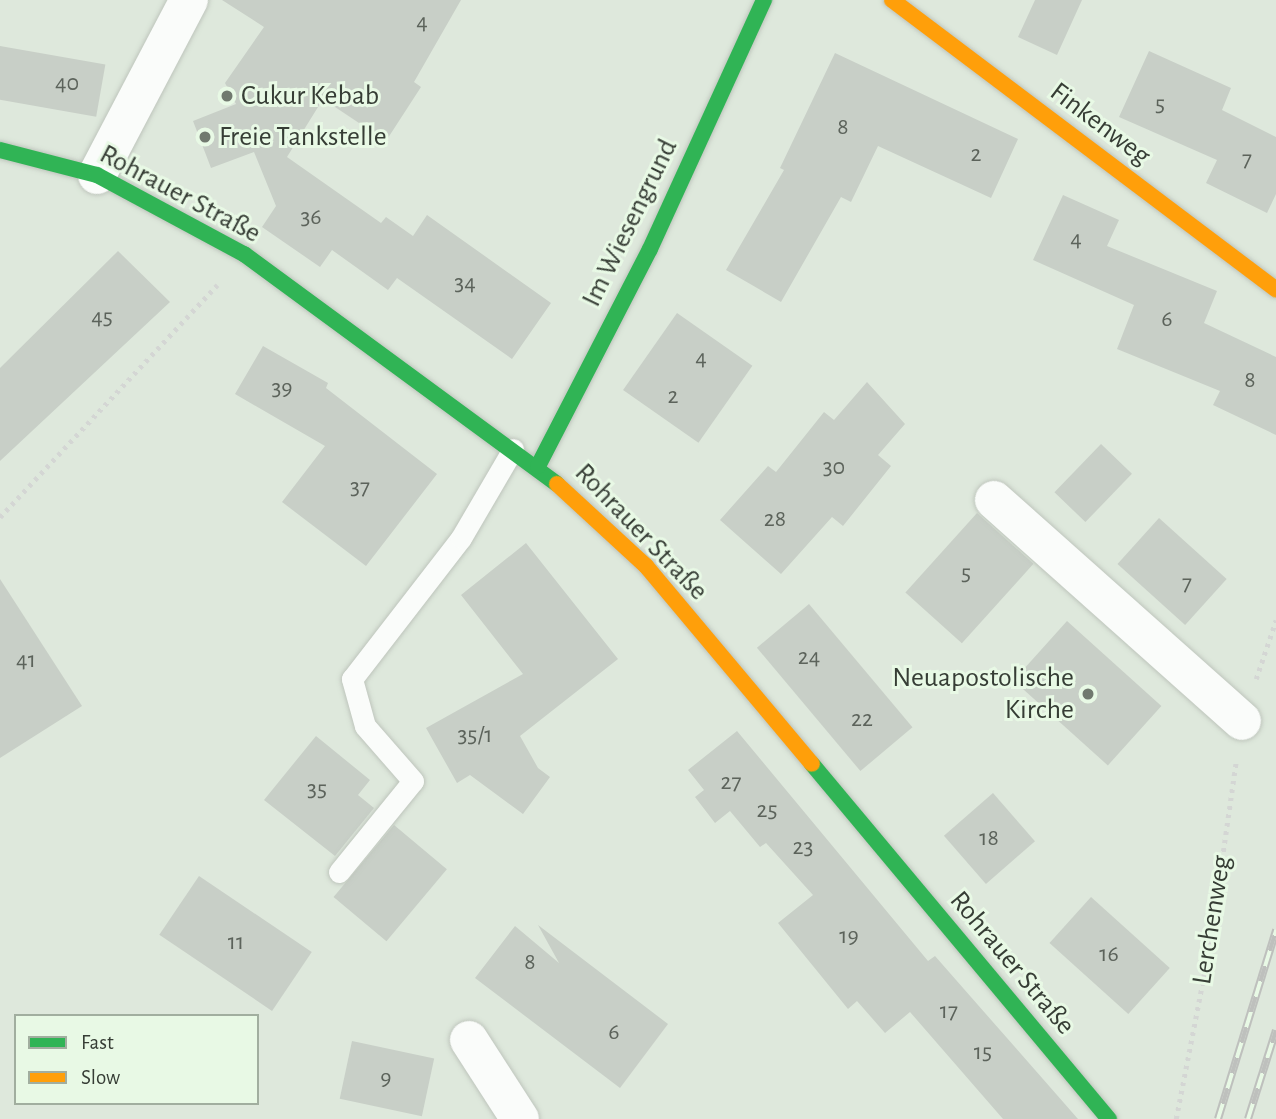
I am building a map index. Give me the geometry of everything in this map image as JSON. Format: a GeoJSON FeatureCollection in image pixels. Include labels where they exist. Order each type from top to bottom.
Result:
{"type":"FeatureCollection","features":[{"type":"Feature","properties":{"kind":"street"},"geometry":{"type":"LineString","coordinates":[[97,175],[188,0]]}},
{"type":"Feature","properties":{"kind":"street","name":"Im Wiesengrund"},"geometry":{"type":"LineString","coordinates":[[538,466],[650,249],[764,0]]}},
{"type":"Feature","properties":{"kind":"street","name":"Finkenweg"},"geometry":{"type":"LineString","coordinates":[[892,0],[1276,289]]}},
{"type":"Feature","properties":{"kind":"street","name":"Rohrauer Straße"},"geometry":{"type":"LineString","coordinates":[[0,150],[97,175],[244,254],[538,466],[646,566],[1109,1119]]}},
{"type":"Feature","properties":{"kind":"street"},"geometry":{"type":"LineString","coordinates":[[994,500],[1242,721]]}},
{"type":"Feature","properties":{"kind":"street"},"geometry":{"type":"LineString","coordinates":[[469,1040],[520,1119]]}},
{"type":"Feature","properties":{"kind":"lane"},"geometry":{"type":"LineString","coordinates":[[339,872],[413,781],[365,726],[352,679],[461,538],[513,449]]}},
{"type":"Feature","properties":{"kind":"path"},"geometry":{"type":"LineString","coordinates":[[0,517],[149,364],[244,254]]}},
{"type":"Feature","properties":{"kind":"path","name":"Lerchenweg"},"geometry":{"type":"LineString","coordinates":[[1176,1119],[1210,944],[1242,721],[1276,620]]}},
{"type":"Feature","properties":{"kind":"building"},"geometry":{"type":"Polygon","coordinates":[[[222,0],[461,0],[414,82],[421,87],[386,141],[323,99],[287,157],[381,223],[386,217],[413,236],[427,215],[551,303],[512,359],[397,278],[388,290],[332,250],[320,267],[262,227],[276,206],[254,152],[211,168],[193,121],[236,104],[225,83],[264,27],[222,0]]]}},
{"type":"Feature","properties":{"kind":"building"},"geometry":{"type":"Polygon","coordinates":[[[1035,0],[1082,0],[1057,55],[1018,37],[1035,0]]]}},
{"type":"Feature","properties":{"kind":"building"},"geometry":{"type":"Polygon","coordinates":[[[0,46],[105,65],[96,117],[0,100],[0,46]]]}},
{"type":"Feature","properties":{"kind":"building"},"geometry":{"type":"Polygon","coordinates":[[[1149,51],[1231,88],[1222,110],[1276,137],[1276,194],[1267,213],[1206,183],[1217,160],[1119,117],[1149,51]]]}},
{"type":"Feature","properties":{"kind":"building"},"geometry":{"type":"Polygon","coordinates":[[[835,53],[1018,139],[991,198],[878,146],[851,202],[841,197],[781,302],[726,270],[784,170],[780,168],[835,53]]]}},
{"type":"Feature","properties":{"kind":"building"},"geometry":{"type":"Polygon","coordinates":[[[1063,195],[1119,220],[1107,246],[1217,291],[1204,323],[1276,357],[1276,435],[1213,405],[1220,391],[1117,349],[1134,305],[1033,260],[1063,195]]]}},
{"type":"Feature","properties":{"kind":"building"},"geometry":{"type":"Polygon","coordinates":[[[118,251],[170,302],[0,461],[0,368],[118,251]]]}},
{"type":"Feature","properties":{"kind":"building"},"geometry":{"type":"Polygon","coordinates":[[[677,313],[752,366],[698,443],[623,390],[677,313]]]}},
{"type":"Feature","properties":{"kind":"building"},"geometry":{"type":"Polygon","coordinates":[[[263,346],[328,383],[326,388],[437,474],[366,566],[282,502],[325,446],[235,394],[263,346]]]}},
{"type":"Feature","properties":{"kind":"building"},"geometry":{"type":"Polygon","coordinates":[[[867,382],[905,424],[878,455],[891,466],[843,526],[832,517],[781,574],[720,520],[768,466],[776,472],[824,412],[834,420],[867,382]]]}},
{"type":"Feature","properties":{"kind":"building"},"geometry":{"type":"Polygon","coordinates":[[[1101,444],[1132,474],[1085,522],[1054,492],[1101,444]]]}},
{"type":"Feature","properties":{"kind":"building"},"geometry":{"type":"Polygon","coordinates":[[[977,513],[1033,564],[962,643],[905,593],[977,513]]]}},
{"type":"Feature","properties":{"kind":"building"},"geometry":{"type":"Polygon","coordinates":[[[1159,518],[1227,579],[1185,625],[1118,564],[1159,518]]]}},
{"type":"Feature","properties":{"kind":"building"},"geometry":{"type":"Polygon","coordinates":[[[526,543],[618,659],[520,736],[538,768],[550,777],[523,814],[470,775],[457,783],[426,728],[523,674],[461,595],[526,543]]]}},
{"type":"Feature","properties":{"kind":"building"},"geometry":{"type":"Polygon","coordinates":[[[0,579],[82,706],[0,758],[0,579]]]}},
{"type":"Feature","properties":{"kind":"building"},"geometry":{"type":"Polygon","coordinates":[[[809,604],[912,727],[860,771],[757,648],[809,604]]]}},
{"type":"Feature","properties":{"kind":"building","name":"Neuapostolische Kirche"},"geometry":{"type":"Polygon","coordinates":[[[1067,621],[1161,706],[1108,765],[1013,680],[1067,621]]]}},
{"type":"Feature","properties":{"kind":"building"},"geometry":{"type":"Polygon","coordinates":[[[737,731],[928,961],[935,956],[1078,1119],[1003,1119],[910,1012],[885,1033],[857,1001],[848,1009],[778,923],[813,895],[766,843],[760,847],[730,811],[715,823],[695,797],[704,790],[688,770],[737,731]]]}},
{"type":"Feature","properties":{"kind":"building"},"geometry":{"type":"Polygon","coordinates":[[[316,736],[370,780],[358,795],[374,808],[335,856],[264,800],[316,736]]]}},
{"type":"Feature","properties":{"kind":"building"},"geometry":{"type":"Polygon","coordinates":[[[993,793],[1035,841],[986,884],[944,836],[993,793]]]}},
{"type":"Feature","properties":{"kind":"building"},"geometry":{"type":"Polygon","coordinates":[[[394,825],[447,869],[386,941],[334,897],[394,825]]]}},
{"type":"Feature","properties":{"kind":"building"},"geometry":{"type":"Polygon","coordinates":[[[199,876],[312,952],[272,1011],[159,935],[199,876]]]}},
{"type":"Feature","properties":{"kind":"building"},"geometry":{"type":"Polygon","coordinates":[[[1091,897],[1170,968],[1128,1014],[1050,943],[1091,897]]]}},
{"type":"Feature","properties":{"kind":"building"},"geometry":{"type":"Polygon","coordinates":[[[538,925],[668,1024],[620,1088],[475,978],[515,926],[559,963],[538,925]]]}},
{"type":"Feature","properties":{"kind":"building"},"geometry":{"type":"Polygon","coordinates":[[[352,1041],[434,1058],[422,1116],[340,1099],[352,1041]]]}},
{"type":"Feature","properties":{"kind":"railway"},"geometry":{"type":"LineString","coordinates":[[1218,1119],[1276,930]]}},
{"type":"Feature","properties":{"kind":"railway"},"geometry":{"type":"LineString","coordinates":[[1248,1119],[1276,1030]]}},
{"type":"Feature","properties":{"kind":"traffic: fast"},"geometry":{"type":"LineString","coordinates":[[538,466],[650,249],[764,0]]}},
{"type":"Feature","properties":{"kind":"traffic: fast"},"geometry":{"type":"LineString","coordinates":[[0,150],[97,175],[244,254],[557,484]]}},
{"type":"Feature","properties":{"kind":"traffic: fast"},"geometry":{"type":"LineString","coordinates":[[812,764],[1109,1119]]}},
{"type":"Feature","properties":{"kind":"traffic: slow"},"geometry":{"type":"LineString","coordinates":[[892,0],[1276,289]]}},
{"type":"Feature","properties":{"kind":"traffic: slow"},"geometry":{"type":"LineString","coordinates":[[557,484],[646,566],[812,764]]}},
{"type":"Feature","properties":{"kind":"place","name":"Cukur Kebab"},"geometry":{"type":"Point","coordinates":[227,96]}},
{"type":"Feature","properties":{"kind":"place","name":"Freie Tankstelle"},"geometry":{"type":"Point","coordinates":[205,137]}},
{"type":"Feature","properties":{"kind":"place","name":"Neuapostolische Kirche"},"geometry":{"type":"Point","coordinates":[1088,694]}}]}
